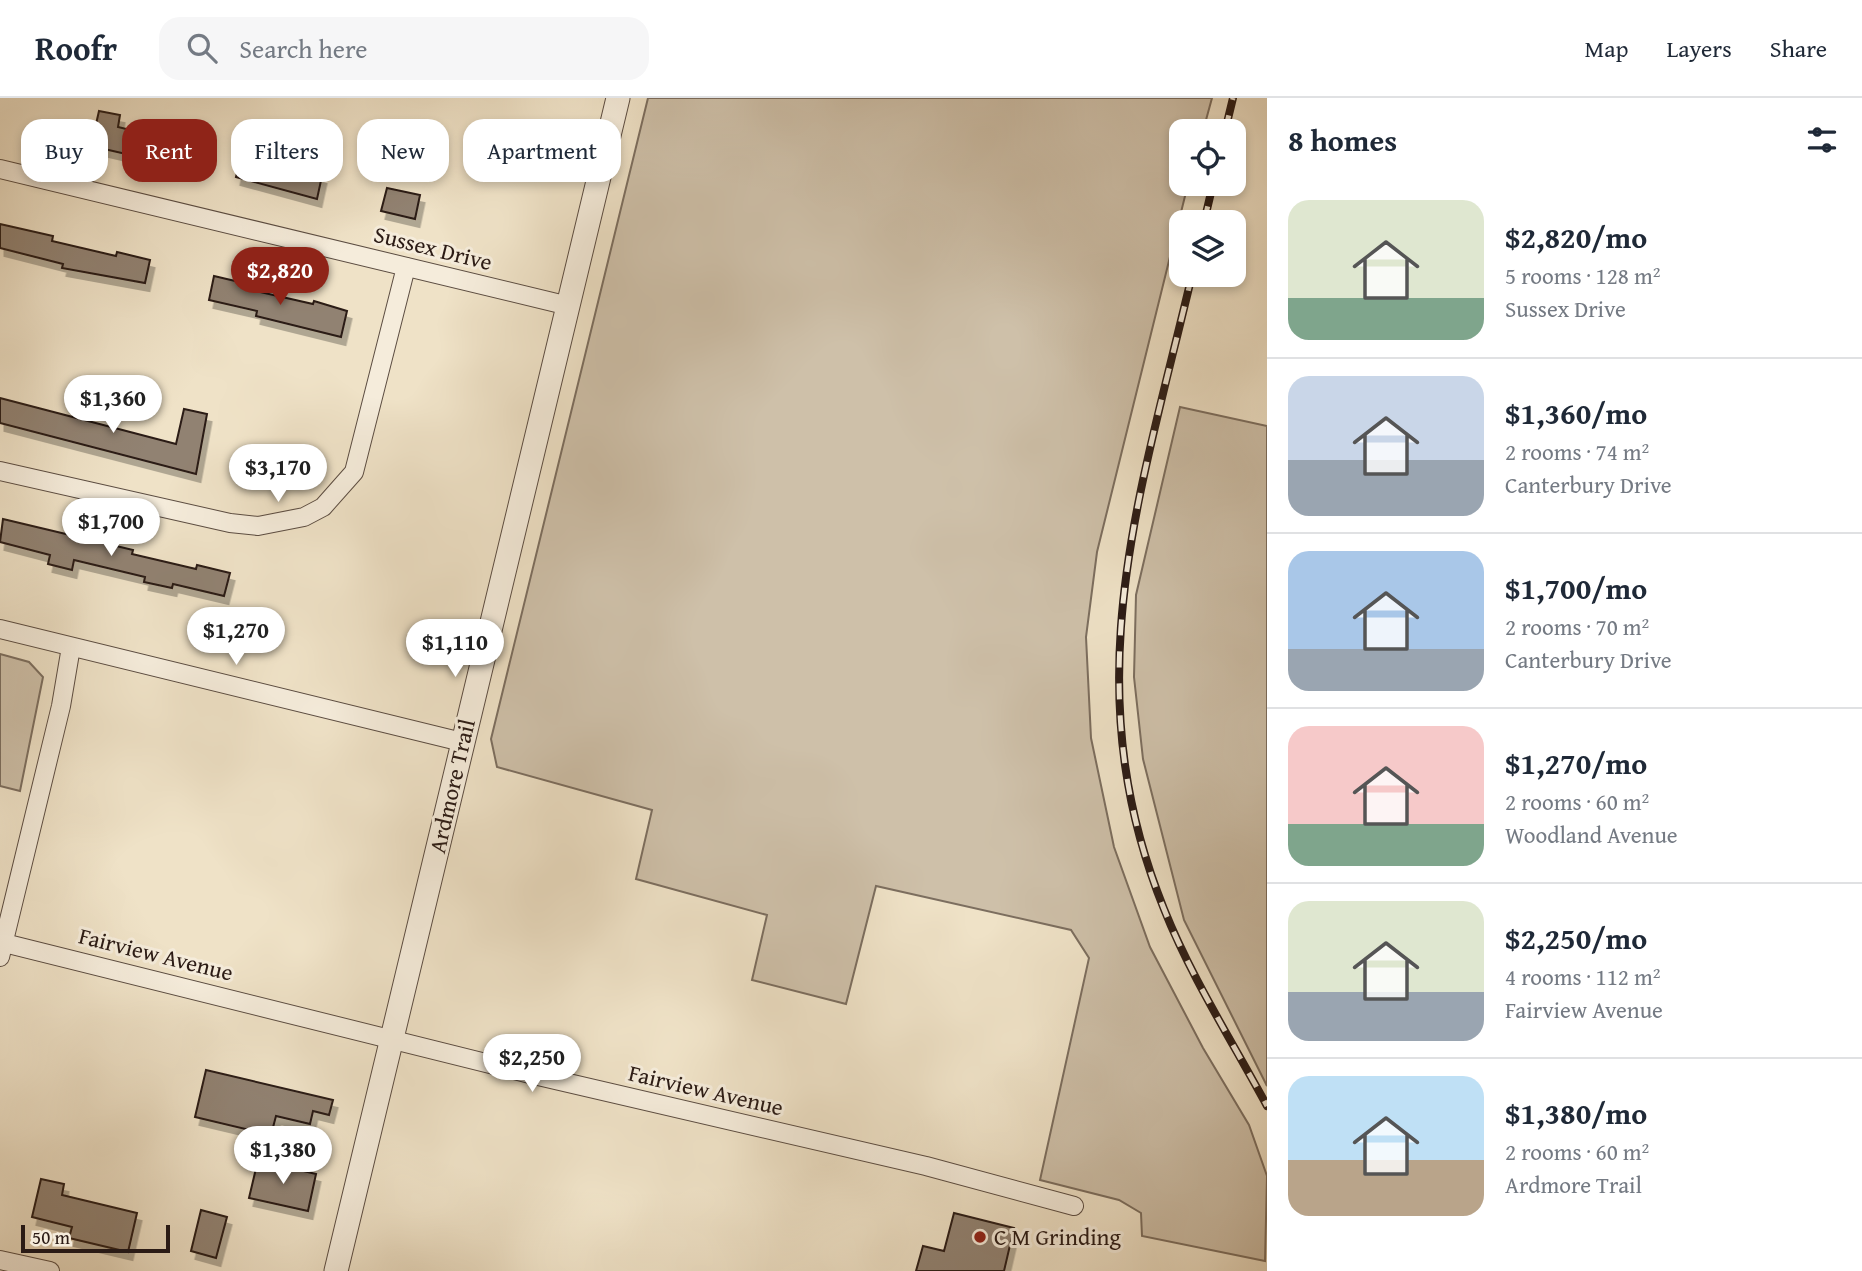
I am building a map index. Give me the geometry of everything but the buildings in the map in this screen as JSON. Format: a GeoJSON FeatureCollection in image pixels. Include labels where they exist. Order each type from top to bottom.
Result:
{"type":"FeatureCollection","features":[{"type":"Feature","properties":{"kind":"street","name":"Ardmore Trail"},"geometry":{"type":"LineString","coordinates":[[336,1271],[618,98]]}},
{"type":"Feature","properties":{"kind":"street","name":"Sussex Drive"},"geometry":{"type":"LineString","coordinates":[[0,169],[569,306]]}},
{"type":"Feature","properties":{"kind":"street"},"geometry":{"type":"LineString","coordinates":[[0,471],[230,523],[257,526],[304,517],[323,507],[354,472],[406,267]]}},
{"type":"Feature","properties":{"kind":"street"},"geometry":{"type":"LineString","coordinates":[[0,629],[462,742]]}},
{"type":"Feature","properties":{"kind":"street"},"geometry":{"type":"LineString","coordinates":[[1,947],[61,706],[71,647]]}},
{"type":"Feature","properties":{"kind":"street","name":"Fairview Avenue"},"geometry":{"type":"LineString","coordinates":[[1,947],[926,1166],[1074,1206]]}},
{"type":"Feature","properties":{"kind":"street"},"geometry":{"type":"LineString","coordinates":[[0,1260],[50,1271]]}},
{"type":"Feature","properties":{"kind":"shaded area"},"geometry":{"type":"Polygon","coordinates":[[[648,98],[1212,98],[1206,119],[1169,119],[1169,196],[1185,196],[1182,210],[1169,210],[1169,261],[1097,552],[1086,637],[1091,738],[1114,847],[1150,947],[1203,1048],[1249,1125],[1267,1176],[1265,1261],[1142,1236],[1141,1213],[1119,1200],[1040,1180],[1089,958],[1071,930],[876,886],[846,1004],[752,980],[767,915],[636,879],[652,810],[497,767],[491,739],[648,98]]]}},
{"type":"Feature","properties":{"kind":"shaded area"},"geometry":{"type":"Polygon","coordinates":[[[1180,407],[1267,426],[1267,1086],[1184,920],[1143,759],[1134,677],[1136,595],[1180,407]]]}},
{"type":"Feature","properties":{"kind":"shaded area"},"geometry":{"type":"Polygon","coordinates":[[[0,654],[29,662],[43,677],[20,791],[0,786],[0,654]]]}},
{"type":"Feature","properties":{"kind":"railway"},"geometry":{"type":"LineString","coordinates":[[1228,119],[1233,98]]}},
{"type":"Feature","properties":{"kind":"railway"},"geometry":{"type":"LineString","coordinates":[[1207,210],[1210,196]]}},
{"type":"Feature","properties":{"kind":"railway"},"geometry":{"type":"LineString","coordinates":[[1189,287],[1136,513],[1124,590],[1119,668],[1123,746],[1137,826],[1164,909],[1199,984],[1267,1106]]}},
{"type":"Feature","properties":{"kind":"place","name":"C M Grinding"},"geometry":{"type":"Point","coordinates":[980,1237]}}]}
